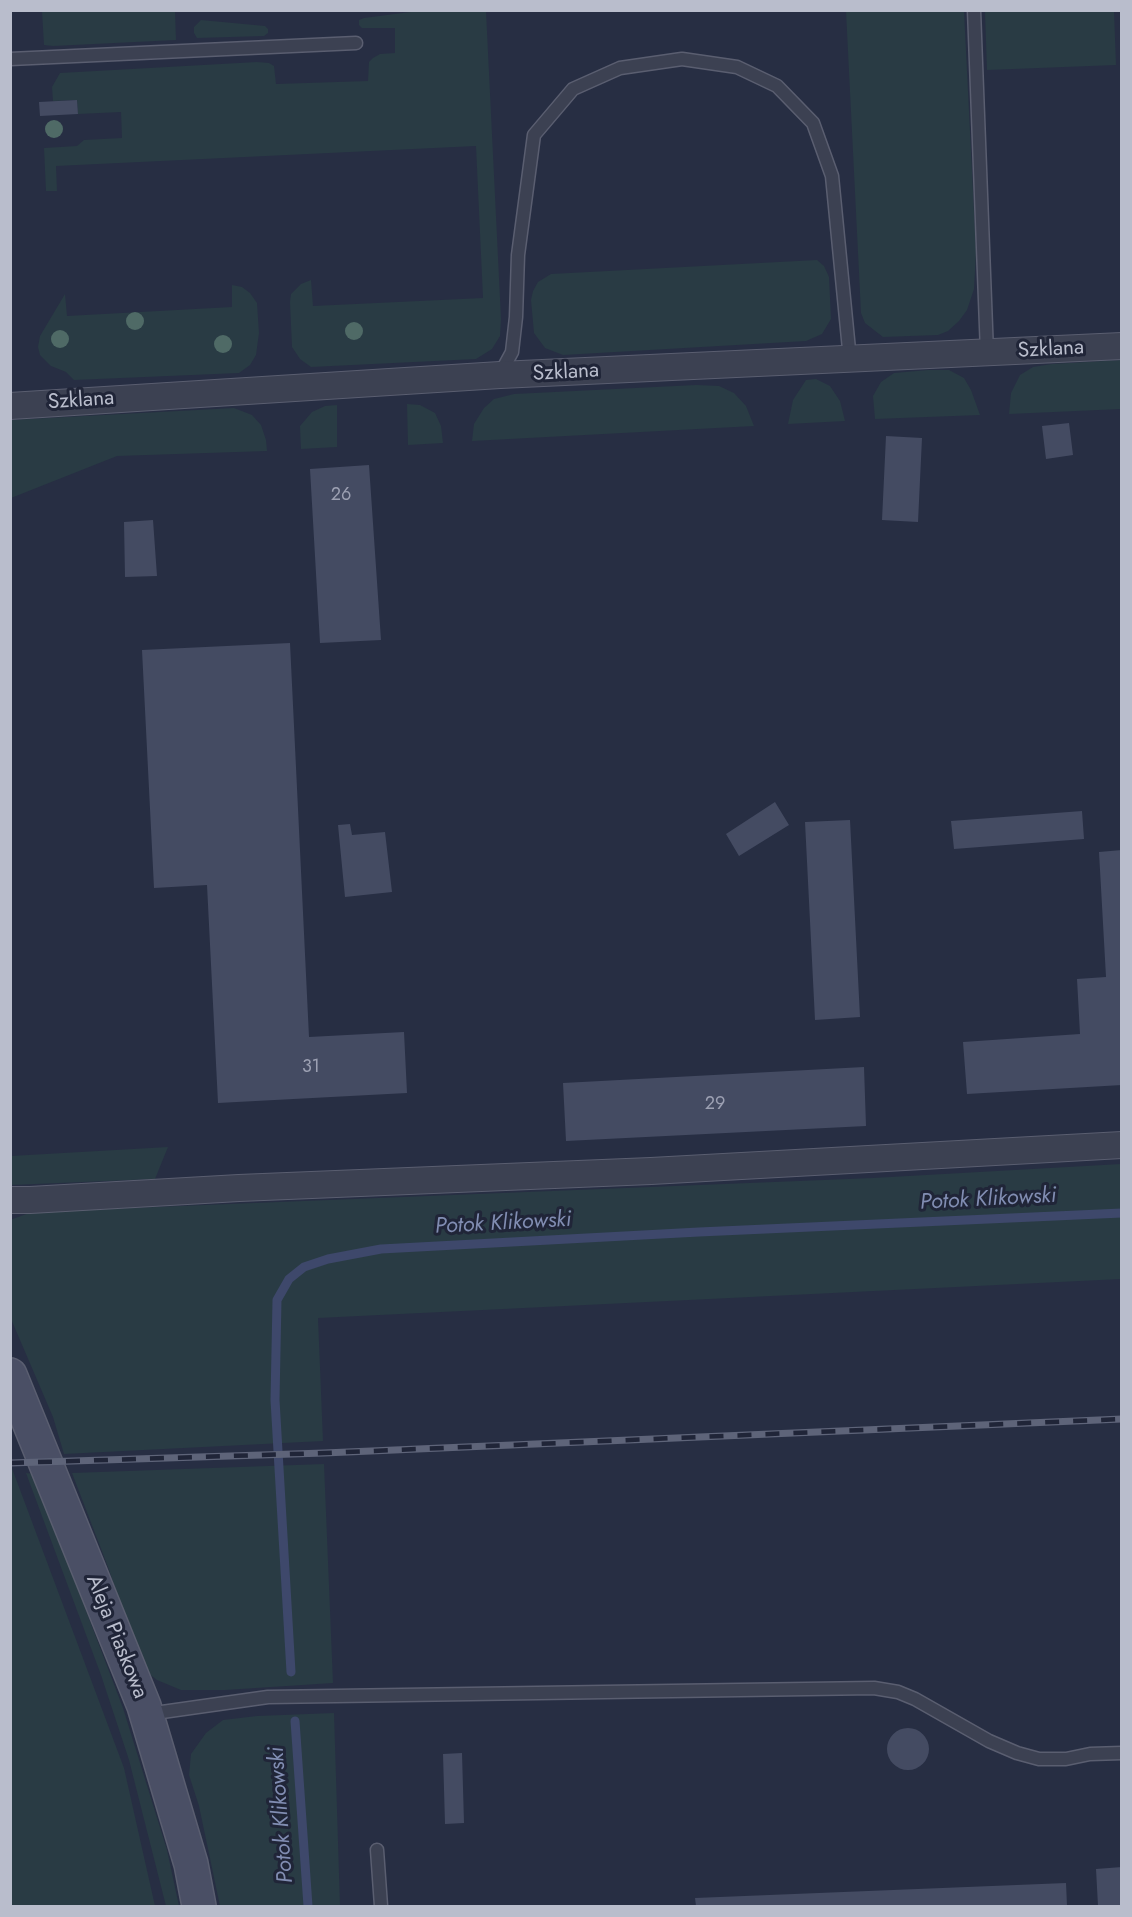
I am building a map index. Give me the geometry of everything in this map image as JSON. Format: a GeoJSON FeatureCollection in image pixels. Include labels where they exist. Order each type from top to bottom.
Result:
{"type":"FeatureCollection","features":[{"type":"Feature","properties":{"kind":"main road","name":"Aleja Piaskowa"},"geometry":{"type":"LineString","coordinates":[[10,1375],[147,1714],[191,1864],[199,1906]]}},
{"type":"Feature","properties":{"kind":"street","name":"Szklana"},"geometry":{"type":"LineString","coordinates":[[10,405],[500,375],[1122,346]]}},
{"type":"Feature","properties":{"kind":"street"},"geometry":{"type":"LineString","coordinates":[[10,1200],[651,1171],[1122,1145]]}},
{"type":"Feature","properties":{"kind":"lane"},"geometry":{"type":"LineString","coordinates":[[974,10],[987,353]]}},
{"type":"Feature","properties":{"kind":"lane"},"geometry":{"type":"LineString","coordinates":[[10,59],[356,43]]}},
{"type":"Feature","properties":{"kind":"lane"},"geometry":{"type":"LineString","coordinates":[[500,375],[512,352],[516,317],[518,255],[534,135],[573,89],[620,68],[682,59],[737,67],[777,86],[813,123],[832,176],[850,360]]}},
{"type":"Feature","properties":{"kind":"lane"},"geometry":{"type":"LineString","coordinates":[[147,1714],[268,1697],[874,1688],[898,1692],[915,1699],[989,1741],[1017,1753],[1039,1758],[1122,1753]]}},
{"type":"Feature","properties":{"kind":"lane"},"geometry":{"type":"LineString","coordinates":[[377,1850],[381,1906]]}},
{"type":"Feature","properties":{"kind":"shaded area"},"geometry":{"type":"Polygon","coordinates":[[[42,11],[175,11],[176,40],[44,45],[42,11]]]}},
{"type":"Feature","properties":{"kind":"shaded area"},"geometry":{"type":"Polygon","coordinates":[[[418,11],[486,11],[501,319],[500,336],[492,349],[476,359],[311,367],[300,359],[292,347],[290,302],[291,294],[301,284],[311,280],[313,306],[483,298],[476,146],[56,166],[57,191],[46,191],[44,148],[77,146],[84,140],[122,138],[121,112],[78,114],[77,100],[53,101],[52,87],[60,73],[257,62],[274,66],[276,84],[368,81],[369,62],[380,54],[395,53],[395,28],[362,28],[359,20],[418,11]]]}},
{"type":"Feature","properties":{"kind":"shaded area"},"geometry":{"type":"Polygon","coordinates":[[[846,11],[964,11],[976,252],[974,289],[967,310],[959,321],[948,331],[938,335],[883,337],[865,323],[861,313],[846,11]]]}},
{"type":"Feature","properties":{"kind":"shaded area"},"geometry":{"type":"Polygon","coordinates":[[[985,11],[1114,11],[1116,65],[987,70],[985,11]]]}},
{"type":"Feature","properties":{"kind":"shaded area"},"geometry":{"type":"Polygon","coordinates":[[[201,20],[265,26],[268,33],[264,36],[197,38],[194,27],[201,20]]]}},
{"type":"Feature","properties":{"kind":"shaded area"},"geometry":{"type":"Polygon","coordinates":[[[817,260],[824,266],[829,277],[831,319],[822,334],[806,341],[563,355],[545,348],[534,333],[531,300],[533,291],[538,282],[551,274],[817,260]]]}},
{"type":"Feature","properties":{"kind":"shaded area"},"geometry":{"type":"Polygon","coordinates":[[[232,285],[242,287],[257,303],[259,333],[256,355],[250,365],[239,373],[74,380],[66,372],[51,366],[40,355],[38,347],[40,336],[65,294],[67,316],[232,307],[232,285]]]}},
{"type":"Feature","properties":{"kind":"shaded area"},"geometry":{"type":"Polygon","coordinates":[[[1121,360],[1121,409],[1009,414],[1011,393],[1020,375],[1033,367],[1121,360]]]}},
{"type":"Feature","properties":{"kind":"shaded area"},"geometry":{"type":"Polygon","coordinates":[[[949,370],[964,378],[980,415],[875,419],[873,396],[881,382],[894,373],[949,370]]]}},
{"type":"Feature","properties":{"kind":"shaded area"},"geometry":{"type":"Polygon","coordinates":[[[816,379],[830,386],[840,401],[845,421],[788,424],[793,400],[806,380],[816,379]]]}},
{"type":"Feature","properties":{"kind":"shaded area"},"geometry":{"type":"Polygon","coordinates":[[[696,385],[719,386],[734,393],[746,406],[754,426],[472,441],[474,424],[484,408],[494,399],[514,394],[696,385]]]}},
{"type":"Feature","properties":{"kind":"shaded area"},"geometry":{"type":"Polygon","coordinates":[[[407,404],[420,405],[435,413],[441,426],[443,443],[408,445],[407,404]]]}},
{"type":"Feature","properties":{"kind":"shaded area"},"geometry":{"type":"Polygon","coordinates":[[[337,405],[337,447],[301,449],[300,426],[312,412],[325,406],[337,405]]]}},
{"type":"Feature","properties":{"kind":"shaded area"},"geometry":{"type":"Polygon","coordinates":[[[234,408],[252,415],[261,425],[267,451],[117,456],[11,498],[11,420],[234,408]]]}},
{"type":"Feature","properties":{"kind":"shaded area"},"geometry":{"type":"Polygon","coordinates":[[[168,1147],[155,1179],[11,1185],[11,1156],[168,1147]]]}},
{"type":"Feature","properties":{"kind":"shaded area"},"geometry":{"type":"Polygon","coordinates":[[[1121,1164],[1121,1279],[318,1318],[323,1441],[64,1454],[53,1417],[11,1319],[10,1220],[32,1212],[873,1178],[1121,1164]]]}},
{"type":"Feature","properties":{"kind":"shaded area"},"geometry":{"type":"Polygon","coordinates":[[[10,1463],[124,1768],[155,1906],[11,1906],[10,1463]]]}},
{"type":"Feature","properties":{"kind":"shaded area"},"geometry":{"type":"Polygon","coordinates":[[[324,1464],[333,1683],[225,1690],[181,1690],[157,1680],[143,1669],[108,1567],[72,1473],[324,1464]]]}},
{"type":"Feature","properties":{"kind":"shaded area"},"geometry":{"type":"Polygon","coordinates":[[[26,1473],[34,1474],[123,1708],[167,1850],[179,1906],[166,1906],[129,1760],[101,1675],[26,1473]]]}},
{"type":"Feature","properties":{"kind":"shaded area"},"geometry":{"type":"Polygon","coordinates":[[[334,1713],[340,1906],[220,1906],[199,1806],[189,1775],[191,1754],[206,1733],[223,1720],[257,1716],[334,1713]]]}},
{"type":"Feature","properties":{"kind":"building"},"geometry":{"type":"Polygon","coordinates":[[[77,100],[78,114],[40,116],[39,102],[77,100]]]}},
{"type":"Feature","properties":{"kind":"building"},"geometry":{"type":"Polygon","coordinates":[[[1069,423],[1073,455],[1046,459],[1042,426],[1069,423]]]}},
{"type":"Feature","properties":{"kind":"building"},"geometry":{"type":"Polygon","coordinates":[[[886,436],[922,438],[918,522],[882,520],[886,436]]]}},
{"type":"Feature","properties":{"kind":"building"},"geometry":{"type":"Polygon","coordinates":[[[369,465],[381,640],[320,643],[310,469],[369,465]]]}},
{"type":"Feature","properties":{"kind":"building"},"geometry":{"type":"Polygon","coordinates":[[[153,520],[157,576],[125,577],[124,522],[153,520]]]}},
{"type":"Feature","properties":{"kind":"building"},"geometry":{"type":"Polygon","coordinates":[[[290,643],[309,1037],[404,1032],[407,1093],[218,1103],[207,885],[154,888],[142,650],[290,643]]]}},
{"type":"Feature","properties":{"kind":"building"},"geometry":{"type":"Polygon","coordinates":[[[775,802],[789,825],[739,856],[726,834],[775,802]]]}},
{"type":"Feature","properties":{"kind":"building"},"geometry":{"type":"Polygon","coordinates":[[[1082,811],[1084,839],[954,849],[951,821],[1082,811]]]}},
{"type":"Feature","properties":{"kind":"building"},"geometry":{"type":"Polygon","coordinates":[[[850,820],[860,1017],[815,1020],[805,822],[850,820]]]}},
{"type":"Feature","properties":{"kind":"building"},"geometry":{"type":"Polygon","coordinates":[[[350,824],[352,835],[385,832],[392,892],[345,897],[338,825],[350,824]]]}},
{"type":"Feature","properties":{"kind":"building"},"geometry":{"type":"Polygon","coordinates":[[[1122,850],[1122,1085],[967,1094],[963,1042],[1080,1034],[1077,979],[1106,977],[1099,852],[1122,850]]]}},
{"type":"Feature","properties":{"kind":"building"},"geometry":{"type":"Polygon","coordinates":[[[864,1067],[866,1126],[566,1141],[563,1083],[864,1067]]]}},
{"type":"Feature","properties":{"kind":"building"},"geometry":{"type":"Polygon","coordinates":[[[908,1728],[923,1734],[929,1749],[923,1764],[908,1770],[893,1764],[887,1749],[893,1734],[908,1728]]]}},
{"type":"Feature","properties":{"kind":"building"},"geometry":{"type":"Polygon","coordinates":[[[462,1753],[464,1823],[445,1824],[443,1754],[462,1753]]]}},
{"type":"Feature","properties":{"kind":"building"},"geometry":{"type":"Polygon","coordinates":[[[1122,1867],[1122,1906],[1098,1906],[1096,1869],[1122,1867]]]}},
{"type":"Feature","properties":{"kind":"building"},"geometry":{"type":"Polygon","coordinates":[[[1066,1883],[1067,1906],[696,1906],[695,1898],[1066,1883]]]}},
{"type":"Feature","properties":{"kind":"waterway","name":"Potok Klikowski"},"geometry":{"type":"LineString","coordinates":[[291,1672],[275,1400],[277,1300],[289,1279],[304,1267],[328,1259],[381,1249],[1122,1213]]}},
{"type":"Feature","properties":{"kind":"waterway","name":"Potok Klikowski"},"geometry":{"type":"LineString","coordinates":[[295,1721],[308,1906]]}},
{"type":"Feature","properties":{"kind":"railway"},"geometry":{"type":"LineString","coordinates":[[10,1463],[324,1453],[1122,1419]]}}]}
